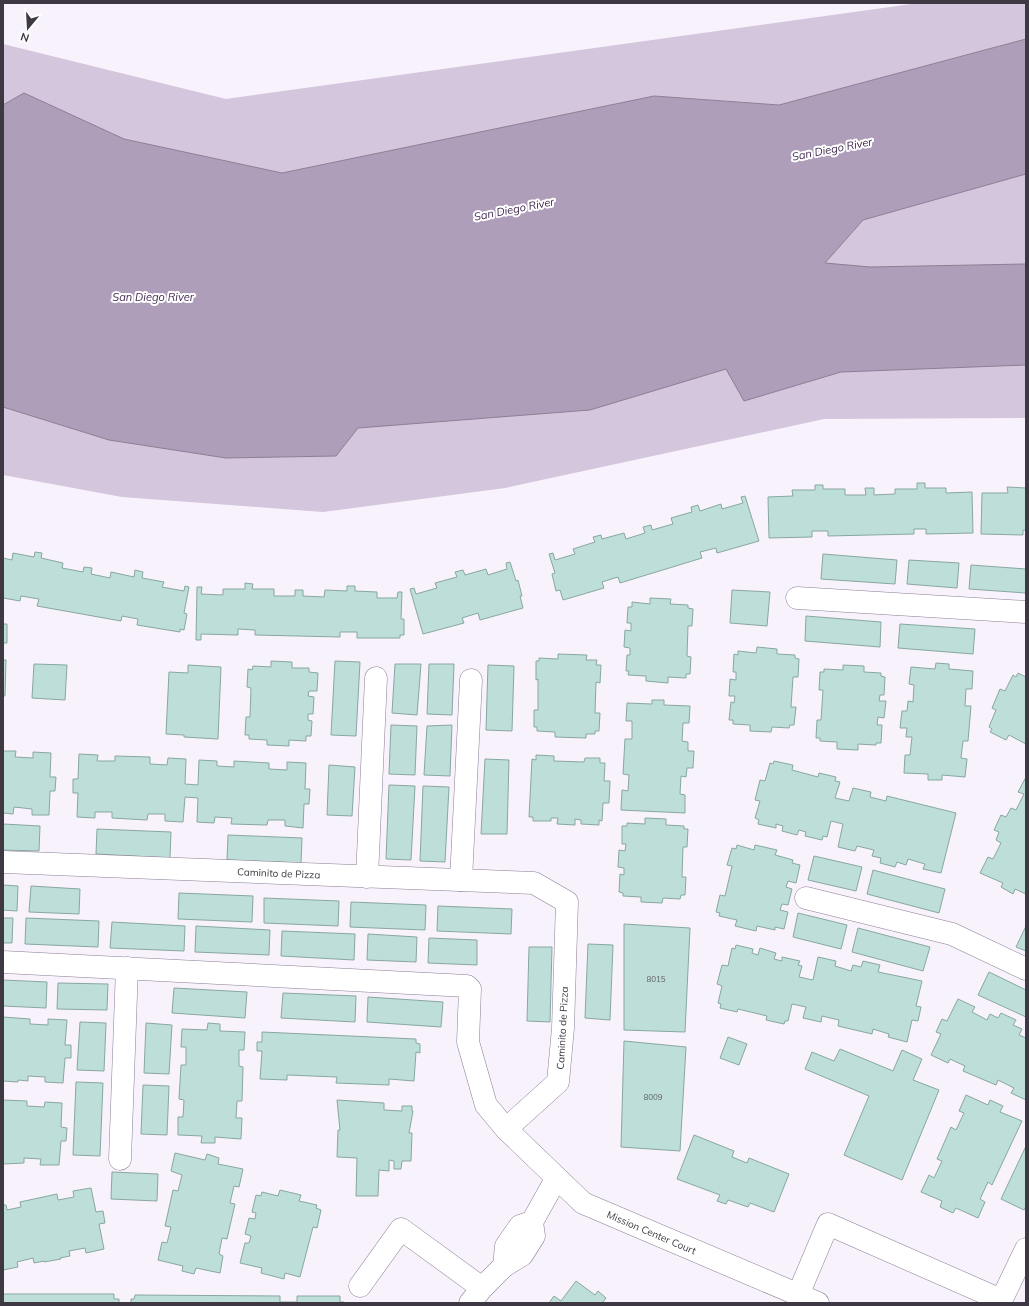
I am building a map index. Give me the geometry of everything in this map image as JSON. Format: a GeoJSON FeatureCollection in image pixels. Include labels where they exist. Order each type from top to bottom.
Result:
{"type":"FeatureCollection","features":[{"type":"Feature","properties":{"kind":"street"},"geometry":{"type":"LineString","coordinates":[[797,598],[1026,612]]}},
{"type":"Feature","properties":{"kind":"street"},"geometry":{"type":"LineString","coordinates":[[367,877],[376,678]]}},
{"type":"Feature","properties":{"kind":"street"},"geometry":{"type":"LineString","coordinates":[[461,880],[471,680]]}},
{"type":"Feature","properties":{"kind":"street","name":"Caminito de Pizza"},"geometry":{"type":"LineString","coordinates":[[3,862],[534,884],[567,902],[563,1028],[558,1082],[506,1129]]}},
{"type":"Feature","properties":{"kind":"street"},"geometry":{"type":"LineString","coordinates":[[806,898],[952,934],[1026,969]]}},
{"type":"Feature","properties":{"kind":"street"},"geometry":{"type":"LineString","coordinates":[[3,962],[467,986],[470,989],[468,1042],[486,1106],[506,1129]]}},
{"type":"Feature","properties":{"kind":"street"},"geometry":{"type":"LineString","coordinates":[[120,1159],[127,968]]}},
{"type":"Feature","properties":{"kind":"street","name":"Mission Center Court"},"geometry":{"type":"LineString","coordinates":[[506,1129],[583,1204],[818,1303]]}},
{"type":"Feature","properties":{"kind":"street"},"geometry":{"type":"LineString","coordinates":[[360,1286],[401,1229],[476,1295],[504,1266],[506,1246],[520,1226],[532,1222],[556,1178]]}},
{"type":"Feature","properties":{"kind":"street"},"geometry":{"type":"LineString","coordinates":[[798,1295],[828,1224],[1001,1302],[1026,1249]]}},
{"type":"Feature","properties":{"kind":"shaded area"},"geometry":{"type":"Polygon","coordinates":[[[919,3],[1026,3],[1026,39],[779,105],[654,96],[282,173],[124,139],[3,130],[3,44],[226,99],[919,3]]]}},
{"type":"Feature","properties":{"kind":"shaded area"},"geometry":{"type":"Polygon","coordinates":[[[1026,174],[1026,418],[824,419],[505,488],[323,512],[122,497],[3,475],[3,317],[825,263],[863,220],[1026,174]]]}},
{"type":"Feature","properties":{"kind":"water","name":"San Diego River"},"geometry":{"type":"Polygon","coordinates":[[[1026,39],[1026,174],[863,220],[825,263],[870,267],[1026,264],[1026,365],[841,372],[744,401],[726,369],[590,410],[358,428],[336,456],[226,458],[109,440],[3,407],[3,105],[24,93],[124,139],[282,173],[654,96],[779,105],[1026,39]]]}},
{"type":"Feature","properties":{"kind":"building"},"geometry":{"type":"Polygon","coordinates":[[[917,483],[925,483],[925,488],[946,488],[946,493],[972,492],[973,533],[926,534],[926,529],[914,529],[914,534],[828,536],[828,531],[812,531],[812,537],[769,538],[768,497],[793,496],[792,490],[815,490],[815,485],[823,485],[823,489],[845,489],[845,495],[866,495],[865,488],[874,488],[874,495],[895,494],[895,489],[917,489],[917,483]]]}},
{"type":"Feature","properties":{"kind":"building"},"geometry":{"type":"Polygon","coordinates":[[[1007,487],[1026,488],[1026,530],[1023,530],[1023,535],[981,534],[982,493],[1008,493],[1007,487]]]}},
{"type":"Feature","properties":{"kind":"building"},"geometry":{"type":"Polygon","coordinates":[[[745,496],[759,541],[717,553],[716,548],[700,552],[702,558],[620,583],[618,577],[602,582],[604,588],[563,600],[560,590],[556,591],[552,574],[555,573],[549,554],[553,553],[555,560],[575,554],[573,549],[595,542],[593,537],[601,535],[602,539],[624,533],[626,539],[645,533],[643,527],[651,525],[652,530],[673,524],[671,518],[692,512],[691,507],[698,505],[700,511],[721,504],[722,509],[743,503],[741,497],[745,496]]]}},
{"type":"Feature","properties":{"kind":"building"},"geometry":{"type":"Polygon","coordinates":[[[35,552],[42,553],[41,558],[63,563],[62,568],[83,572],[84,567],[92,568],[91,574],[110,578],[111,572],[134,577],[135,570],[143,572],[142,578],[164,582],[162,587],[184,591],[185,586],[189,587],[184,613],[187,614],[184,630],[180,629],[180,632],[137,625],[138,619],[122,616],[121,621],[37,606],[39,599],[21,596],[20,601],[3,598],[3,558],[12,560],[13,553],[34,557],[35,552]]]}},
{"type":"Feature","properties":{"kind":"building"},"geometry":{"type":"Polygon","coordinates":[[[823,554],[897,560],[895,584],[821,579],[823,554]]]}},
{"type":"Feature","properties":{"kind":"building"},"geometry":{"type":"Polygon","coordinates":[[[909,560],[959,563],[957,588],[907,584],[909,560]]]}},
{"type":"Feature","properties":{"kind":"building"},"geometry":{"type":"Polygon","coordinates":[[[510,562],[516,581],[518,580],[523,608],[480,620],[478,613],[462,618],[464,623],[423,634],[410,589],[414,588],[416,594],[437,588],[435,583],[457,577],[455,572],[463,570],[465,575],[486,569],[488,575],[507,569],[506,563],[510,562]]]}},
{"type":"Feature","properties":{"kind":"building"},"geometry":{"type":"Polygon","coordinates":[[[971,565],[1026,569],[1026,593],[969,589],[971,565]]]}},
{"type":"Feature","properties":{"kind":"building"},"geometry":{"type":"Polygon","coordinates":[[[245,583],[253,584],[252,589],[274,589],[274,596],[295,596],[295,590],[303,590],[303,596],[324,597],[325,590],[347,591],[347,586],[355,586],[355,591],[377,592],[377,598],[397,598],[398,592],[402,592],[401,619],[404,619],[404,635],[400,635],[400,638],[357,638],[357,632],[340,632],[340,637],[255,635],[255,630],[238,629],[238,635],[201,634],[201,640],[196,640],[197,587],[202,587],[201,594],[223,595],[223,589],[245,589],[245,583]]]}},
{"type":"Feature","properties":{"kind":"building"},"geometry":{"type":"Polygon","coordinates":[[[732,590],[770,592],[767,626],[730,623],[732,590]]]}},
{"type":"Feature","properties":{"kind":"building"},"geometry":{"type":"Polygon","coordinates":[[[650,598],[671,599],[670,604],[688,605],[688,608],[693,609],[692,626],[688,626],[687,656],[691,657],[690,674],[686,674],[686,678],[668,677],[668,683],[646,681],[646,676],[628,675],[629,671],[626,671],[627,655],[630,655],[630,648],[624,647],[625,630],[631,631],[631,623],[627,623],[628,607],[632,607],[632,602],[650,604],[650,598]]]}},
{"type":"Feature","properties":{"kind":"building"},"geometry":{"type":"Polygon","coordinates":[[[806,616],[881,622],[880,647],[805,641],[806,616]]]}},
{"type":"Feature","properties":{"kind":"building"},"geometry":{"type":"Polygon","coordinates":[[[3,624],[7,624],[7,643],[3,643],[3,624]]]}},
{"type":"Feature","properties":{"kind":"building"},"geometry":{"type":"Polygon","coordinates":[[[900,624],[975,629],[973,654],[898,648],[900,624]]]}},
{"type":"Feature","properties":{"kind":"building"},"geometry":{"type":"Polygon","coordinates":[[[757,647],[777,649],[777,654],[795,655],[795,658],[799,659],[798,677],[793,677],[791,707],[796,707],[794,725],[790,725],[789,728],[772,727],[771,732],[750,731],[750,725],[733,724],[733,720],[729,720],[731,702],[734,703],[735,696],[729,696],[730,679],[736,680],[736,672],[733,672],[734,654],[738,655],[738,651],[756,653],[757,647]]]}},
{"type":"Feature","properties":{"kind":"building"},"geometry":{"type":"Polygon","coordinates":[[[558,654],[587,655],[586,660],[597,660],[596,665],[601,665],[600,683],[596,682],[595,713],[600,713],[599,731],[595,731],[595,734],[586,734],[586,738],[555,737],[555,732],[537,731],[537,727],[534,727],[534,710],[538,710],[538,679],[536,680],[536,661],[539,661],[539,658],[558,659],[558,654]]]}},
{"type":"Feature","properties":{"kind":"building"},"geometry":{"type":"Polygon","coordinates":[[[3,660],[6,660],[5,696],[3,696],[3,660]]]}},
{"type":"Feature","properties":{"kind":"building"},"geometry":{"type":"Polygon","coordinates":[[[271,661],[292,662],[292,668],[309,668],[309,672],[318,673],[317,691],[309,691],[308,696],[314,697],[313,714],[308,714],[308,720],[312,721],[311,736],[306,736],[306,741],[289,740],[289,746],[267,745],[267,740],[249,739],[249,735],[245,735],[246,717],[250,717],[251,688],[247,687],[248,669],[252,670],[253,666],[271,667],[271,661]]]}},
{"type":"Feature","properties":{"kind":"building"},"geometry":{"type":"Polygon","coordinates":[[[335,661],[360,662],[356,736],[331,735],[335,661]]]}},
{"type":"Feature","properties":{"kind":"building"},"geometry":{"type":"Polygon","coordinates":[[[936,663],[949,664],[949,669],[973,671],[972,689],[966,689],[965,706],[971,706],[968,741],[963,741],[961,758],[967,759],[965,777],[942,775],[942,780],[928,780],[928,774],[904,773],[905,755],[910,755],[912,737],[906,737],[907,728],[900,728],[902,711],[907,711],[908,701],[913,702],[914,685],[909,684],[911,667],[935,669],[936,663]]]}},
{"type":"Feature","properties":{"kind":"building"},"geometry":{"type":"Polygon","coordinates":[[[34,664],[67,665],[65,700],[32,698],[34,664]]]}},
{"type":"Feature","properties":{"kind":"building"},"geometry":{"type":"Polygon","coordinates":[[[395,664],[421,664],[417,715],[392,713],[395,664]]]}},
{"type":"Feature","properties":{"kind":"building"},"geometry":{"type":"Polygon","coordinates":[[[429,664],[454,664],[452,715],[427,714],[429,664]]]}},
{"type":"Feature","properties":{"kind":"building"},"geometry":{"type":"Polygon","coordinates":[[[188,665],[221,667],[218,739],[184,737],[184,735],[166,734],[169,672],[188,673],[188,665]]]}},
{"type":"Feature","properties":{"kind":"building"},"geometry":{"type":"Polygon","coordinates":[[[488,665],[514,666],[512,731],[486,730],[488,665]]]}},
{"type":"Feature","properties":{"kind":"building"},"geometry":{"type":"Polygon","coordinates":[[[843,665],[864,666],[864,672],[881,673],[881,676],[885,677],[884,695],[880,695],[879,701],[886,701],[884,718],[878,717],[877,725],[882,725],[881,743],[876,743],[876,745],[858,744],[858,750],[837,749],[837,742],[820,741],[820,738],[816,738],[817,720],[821,720],[823,690],[819,690],[820,672],[824,672],[824,669],[843,670],[843,665]]]}},
{"type":"Feature","properties":{"kind":"building"},"geometry":{"type":"Polygon","coordinates":[[[1018,673],[1026,677],[1026,744],[1009,735],[1006,740],[990,732],[992,729],[989,727],[996,710],[992,708],[1000,689],[1005,691],[1013,675],[1016,677],[1018,673]]]}},
{"type":"Feature","properties":{"kind":"building"},"geometry":{"type":"Polygon","coordinates":[[[652,700],[664,700],[664,705],[690,706],[689,723],[683,723],[682,741],[688,742],[688,751],[694,751],[693,768],[687,768],[686,777],[681,776],[680,794],[685,795],[685,813],[621,810],[622,790],[628,791],[629,775],[623,774],[625,739],[632,739],[632,721],[626,721],[627,703],[652,704],[652,700]]]}},
{"type":"Feature","properties":{"kind":"building"},"geometry":{"type":"Polygon","coordinates":[[[391,725],[417,726],[415,775],[389,774],[391,725]]]}},
{"type":"Feature","properties":{"kind":"building"},"geometry":{"type":"Polygon","coordinates":[[[452,725],[450,776],[424,775],[427,726],[452,725]]]}},
{"type":"Feature","properties":{"kind":"building"},"geometry":{"type":"Polygon","coordinates":[[[3,751],[16,751],[15,757],[33,758],[33,752],[51,753],[50,777],[56,777],[55,791],[50,791],[49,815],[32,815],[32,809],[14,807],[13,814],[3,813],[3,751]]]}},
{"type":"Feature","properties":{"kind":"building"},"geometry":{"type":"Polygon","coordinates":[[[79,754],[98,755],[97,761],[115,761],[115,756],[150,757],[150,764],[167,765],[168,758],[186,759],[185,784],[198,785],[199,760],[217,761],[217,766],[234,767],[234,761],[269,763],[269,769],[287,770],[287,762],[306,763],[305,789],[310,789],[309,804],[304,804],[303,828],[285,826],[285,820],[268,820],[267,825],[231,824],[232,818],[215,817],[214,823],[197,822],[198,798],[185,797],[183,822],[165,821],[165,814],[148,814],[147,820],[112,818],[112,812],[95,812],[95,818],[77,817],[78,793],[73,793],[73,779],[78,779],[79,754]]]}},
{"type":"Feature","properties":{"kind":"building"},"geometry":{"type":"Polygon","coordinates":[[[536,755],[554,756],[554,761],[584,762],[585,758],[600,758],[600,763],[605,763],[604,781],[610,781],[609,803],[603,803],[602,821],[599,820],[599,825],[581,824],[581,820],[575,819],[575,825],[557,824],[558,818],[551,818],[551,821],[533,821],[533,817],[529,817],[532,759],[536,760],[536,755]]]}},
{"type":"Feature","properties":{"kind":"building"},"geometry":{"type":"Polygon","coordinates":[[[485,759],[509,760],[507,834],[481,834],[485,759]]]}},
{"type":"Feature","properties":{"kind":"building"},"geometry":{"type":"Polygon","coordinates":[[[774,761],[793,765],[792,770],[818,777],[819,773],[836,777],[835,781],[840,782],[835,798],[849,801],[853,788],[871,792],[870,797],[886,801],[887,796],[956,813],[941,873],[923,869],[925,864],[908,859],[906,865],[897,862],[895,867],[880,863],[881,858],[872,856],[874,850],[857,846],[855,851],[838,847],[843,824],[831,821],[827,837],[823,836],[822,840],[805,836],[806,832],[799,830],[797,835],[782,831],[783,826],[776,824],[776,828],[758,824],[759,820],[755,818],[760,801],[755,800],[760,780],[765,781],[770,763],[773,764],[774,761]]]}},
{"type":"Feature","properties":{"kind":"building"},"geometry":{"type":"Polygon","coordinates":[[[329,765],[355,767],[352,816],[327,815],[329,765]]]}},
{"type":"Feature","properties":{"kind":"building"},"geometry":{"type":"Polygon","coordinates":[[[1026,777],[1026,894],[1015,889],[1013,894],[1001,887],[1003,883],[980,873],[988,857],[993,859],[1001,843],[996,840],[999,832],[994,830],[1001,815],[1006,817],[1011,808],[1016,810],[1024,794],[1018,792],[1026,777]]]}},
{"type":"Feature","properties":{"kind":"building"},"geometry":{"type":"Polygon","coordinates":[[[389,785],[415,786],[411,860],[386,859],[389,785]]]}},
{"type":"Feature","properties":{"kind":"building"},"geometry":{"type":"Polygon","coordinates":[[[423,786],[449,787],[445,862],[420,861],[423,786]]]}},
{"type":"Feature","properties":{"kind":"building"},"geometry":{"type":"Polygon","coordinates":[[[645,818],[666,819],[666,825],[684,826],[684,829],[688,829],[687,847],[683,847],[682,877],[686,877],[685,895],[681,895],[680,899],[663,898],[662,903],[641,902],[641,897],[623,896],[623,893],[619,892],[620,874],[624,875],[624,868],[618,867],[619,850],[625,851],[626,844],[622,844],[622,826],[627,826],[627,823],[645,824],[645,818]]]}},
{"type":"Feature","properties":{"kind":"building"},"geometry":{"type":"Polygon","coordinates":[[[3,824],[40,826],[39,851],[3,850],[3,824]]]}},
{"type":"Feature","properties":{"kind":"building"},"geometry":{"type":"Polygon","coordinates":[[[97,829],[171,832],[170,858],[96,854],[97,829]]]}},
{"type":"Feature","properties":{"kind":"building"},"geometry":{"type":"Polygon","coordinates":[[[228,835],[302,838],[301,863],[227,860],[228,835]]]}},
{"type":"Feature","properties":{"kind":"building"},"geometry":{"type":"Polygon","coordinates":[[[737,845],[754,850],[755,845],[777,850],[775,855],[793,860],[792,863],[800,865],[796,883],[788,881],[786,887],[792,889],[788,905],[782,904],[780,910],[788,912],[784,929],[775,927],[775,930],[757,926],[756,931],[735,926],[737,920],[719,916],[720,913],[716,912],[720,895],[725,896],[732,866],[727,865],[732,848],[736,849],[737,845]]]}},
{"type":"Feature","properties":{"kind":"building"},"geometry":{"type":"Polygon","coordinates":[[[814,856],[862,867],[856,891],[808,880],[814,856]]]}},
{"type":"Feature","properties":{"kind":"building"},"geometry":{"type":"Polygon","coordinates":[[[873,870],[945,889],[939,913],[867,894],[873,870]]]}},
{"type":"Feature","properties":{"kind":"building"},"geometry":{"type":"Polygon","coordinates":[[[3,885],[18,886],[17,911],[3,910],[3,885]]]}},
{"type":"Feature","properties":{"kind":"building"},"geometry":{"type":"Polygon","coordinates":[[[31,886],[80,889],[79,914],[29,912],[31,886]]]}},
{"type":"Feature","properties":{"kind":"building"},"geometry":{"type":"Polygon","coordinates":[[[179,893],[253,896],[252,922],[178,919],[179,893]]]}},
{"type":"Feature","properties":{"kind":"building"},"geometry":{"type":"Polygon","coordinates":[[[264,898],[339,901],[338,926],[264,923],[264,898]]]}},
{"type":"Feature","properties":{"kind":"building"},"geometry":{"type":"Polygon","coordinates":[[[351,902],[426,905],[425,930],[350,927],[351,902]]]}},
{"type":"Feature","properties":{"kind":"building"},"geometry":{"type":"Polygon","coordinates":[[[438,906],[512,909],[511,934],[437,931],[438,906]]]}},
{"type":"Feature","properties":{"kind":"building"},"geometry":{"type":"Polygon","coordinates":[[[798,913],[847,925],[841,949],[793,937],[798,913]]]}},
{"type":"Feature","properties":{"kind":"building"},"geometry":{"type":"Polygon","coordinates":[[[3,918],[13,918],[12,943],[3,943],[3,918]]]}},
{"type":"Feature","properties":{"kind":"building"},"geometry":{"type":"Polygon","coordinates":[[[26,918],[99,921],[98,947],[25,944],[26,918]]]}},
{"type":"Feature","properties":{"kind":"building"},"geometry":{"type":"Polygon","coordinates":[[[112,922],[185,926],[184,951],[110,948],[112,922]]]}},
{"type":"Feature","properties":{"kind":"building"},"geometry":{"type":"Polygon","coordinates":[[[624,924],[690,928],[685,1032],[624,1030],[624,924]]]}},
{"type":"Feature","properties":{"kind":"building"},"geometry":{"type":"Polygon","coordinates":[[[196,926],[270,930],[269,955],[195,952],[196,926]]]}},
{"type":"Feature","properties":{"kind":"building"},"geometry":{"type":"Polygon","coordinates":[[[1026,926],[1026,951],[1016,947],[1026,926]]]}},
{"type":"Feature","properties":{"kind":"building"},"geometry":{"type":"Polygon","coordinates":[[[858,928],[930,947],[923,971],[852,952],[858,928]]]}},
{"type":"Feature","properties":{"kind":"building"},"geometry":{"type":"Polygon","coordinates":[[[282,931],[355,934],[354,960],[281,956],[282,931]]]}},
{"type":"Feature","properties":{"kind":"building"},"geometry":{"type":"Polygon","coordinates":[[[368,934],[417,937],[416,962],[367,960],[368,934]]]}},
{"type":"Feature","properties":{"kind":"building"},"geometry":{"type":"Polygon","coordinates":[[[429,938],[477,940],[477,965],[428,963],[429,938]]]}},
{"type":"Feature","properties":{"kind":"building"},"geometry":{"type":"Polygon","coordinates":[[[588,944],[613,945],[610,1020],[585,1018],[588,944]]]}},
{"type":"Feature","properties":{"kind":"building"},"geometry":{"type":"Polygon","coordinates":[[[736,945],[753,949],[752,953],[758,955],[760,948],[776,953],[774,959],[782,961],[782,957],[800,961],[798,965],[802,966],[799,977],[813,980],[818,957],[836,961],[835,966],[851,971],[853,965],[861,967],[863,961],[880,965],[878,972],[922,981],[916,1006],[921,1007],[918,1021],[912,1020],[907,1042],[888,1037],[889,1034],[873,1029],[872,1034],[838,1026],[839,1020],[822,1016],[821,1022],[803,1018],[806,1007],[792,1004],[788,1021],[785,1021],[784,1024],[766,1020],[767,1016],[738,1009],[737,1012],[720,1008],[721,1004],[718,1003],[722,986],[717,984],[722,965],[728,966],[732,948],[735,949],[736,945]]]}},
{"type":"Feature","properties":{"kind":"building"},"geometry":{"type":"Polygon","coordinates":[[[529,947],[552,947],[550,1022],[527,1021],[529,947]]]}},
{"type":"Feature","properties":{"kind":"building"},"geometry":{"type":"Polygon","coordinates":[[[989,972],[1026,990],[1026,1017],[978,995],[989,972]]]}},
{"type":"Feature","properties":{"kind":"building"},"geometry":{"type":"Polygon","coordinates":[[[3,980],[47,982],[46,1008],[3,1006],[3,980]]]}},
{"type":"Feature","properties":{"kind":"building"},"geometry":{"type":"Polygon","coordinates":[[[58,983],[108,984],[107,1010],[57,1009],[58,983]]]}},
{"type":"Feature","properties":{"kind":"building"},"geometry":{"type":"Polygon","coordinates":[[[174,988],[247,992],[245,1018],[172,1013],[174,988]]]}},
{"type":"Feature","properties":{"kind":"building"},"geometry":{"type":"Polygon","coordinates":[[[283,993],[356,996],[355,1022],[281,1018],[283,993]]]}},
{"type":"Feature","properties":{"kind":"building"},"geometry":{"type":"Polygon","coordinates":[[[368,997],[443,1002],[441,1027],[367,1022],[368,997]]]}},
{"type":"Feature","properties":{"kind":"building"},"geometry":{"type":"Polygon","coordinates":[[[958,999],[975,1007],[972,1012],[987,1020],[990,1014],[998,1018],[1001,1013],[1016,1020],[1013,1025],[1022,1029],[1019,1035],[1026,1038],[1026,1100],[1011,1093],[1014,1088],[998,1080],[996,1085],[963,1071],[965,1066],[950,1059],[948,1063],[931,1055],[941,1034],[936,1032],[942,1019],[947,1021],[958,999]]]}},
{"type":"Feature","properties":{"kind":"building"},"geometry":{"type":"Polygon","coordinates":[[[3,1017],[30,1019],[30,1024],[48,1025],[48,1019],[67,1020],[65,1045],[71,1045],[71,1058],[65,1058],[63,1083],[45,1082],[45,1077],[28,1076],[28,1081],[3,1081],[3,1017]]]}},
{"type":"Feature","properties":{"kind":"building"},"geometry":{"type":"Polygon","coordinates":[[[80,1022],[106,1023],[104,1071],[77,1070],[80,1022]]]}},
{"type":"Feature","properties":{"kind":"building"},"geometry":{"type":"Polygon","coordinates":[[[146,1023],[172,1025],[169,1074],[144,1073],[146,1023]]]}},
{"type":"Feature","properties":{"kind":"building"},"geometry":{"type":"Polygon","coordinates":[[[208,1023],[220,1024],[220,1031],[245,1032],[244,1050],[239,1050],[239,1066],[243,1067],[242,1101],[237,1101],[236,1118],[242,1118],[241,1139],[215,1137],[215,1143],[201,1143],[202,1136],[178,1135],[178,1117],[183,1117],[184,1100],[179,1099],[181,1065],[186,1065],[186,1047],[181,1047],[182,1029],[207,1030],[208,1023]]]}},
{"type":"Feature","properties":{"kind":"building"},"geometry":{"type":"Polygon","coordinates":[[[262,1032],[416,1039],[416,1043],[420,1044],[420,1053],[416,1052],[414,1081],[389,1079],[389,1085],[336,1083],[337,1077],[287,1075],[287,1080],[260,1079],[262,1051],[257,1051],[257,1042],[262,1042],[262,1032]]]}},
{"type":"Feature","properties":{"kind":"building"},"geometry":{"type":"Polygon","coordinates":[[[728,1037],[747,1044],[739,1065],[720,1058],[728,1037]]]}},
{"type":"Feature","properties":{"kind":"building"},"geometry":{"type":"Polygon","coordinates":[[[624,1041],[686,1047],[680,1151],[621,1147],[624,1041]]]}},
{"type":"Feature","properties":{"kind":"building"},"geometry":{"type":"Polygon","coordinates":[[[840,1049],[893,1071],[902,1050],[922,1059],[913,1080],[939,1090],[902,1180],[844,1155],[869,1096],[805,1069],[812,1052],[834,1061],[840,1049]]]}},
{"type":"Feature","properties":{"kind":"building"},"geometry":{"type":"Polygon","coordinates":[[[76,1082],[103,1083],[100,1156],[73,1155],[76,1082]]]}},
{"type":"Feature","properties":{"kind":"building"},"geometry":{"type":"Polygon","coordinates":[[[143,1085],[169,1086],[167,1135],[141,1134],[143,1085]]]}},
{"type":"Feature","properties":{"kind":"building"},"geometry":{"type":"Polygon","coordinates":[[[966,1095],[988,1105],[990,1100],[1003,1106],[1000,1112],[1022,1121],[992,1185],[988,1182],[980,1199],[985,1202],[978,1218],[956,1208],[953,1213],[940,1207],[942,1201],[921,1192],[929,1175],[934,1178],[942,1161],[937,1159],[951,1127],[956,1130],[964,1113],[959,1111],[966,1095]]]}},
{"type":"Feature","properties":{"kind":"building"},"geometry":{"type":"Polygon","coordinates":[[[3,1100],[27,1101],[27,1106],[44,1107],[45,1102],[62,1103],[61,1127],[67,1128],[66,1141],[61,1141],[59,1165],[40,1165],[41,1159],[24,1158],[24,1163],[3,1164],[3,1100]]]}},
{"type":"Feature","properties":{"kind":"building"},"geometry":{"type":"Polygon","coordinates":[[[337,1100],[384,1103],[384,1110],[402,1111],[402,1106],[412,1106],[413,1111],[409,1133],[412,1133],[411,1161],[402,1161],[401,1169],[394,1169],[394,1161],[389,1160],[389,1171],[379,1170],[378,1196],[356,1196],[357,1158],[337,1157],[338,1130],[340,1130],[337,1100]]]}},
{"type":"Feature","properties":{"kind":"building"},"geometry":{"type":"Polygon","coordinates":[[[694,1135],[734,1151],[732,1157],[747,1163],[749,1158],[789,1174],[774,1212],[750,1203],[748,1207],[728,1200],[726,1204],[717,1201],[720,1195],[677,1179],[694,1135]]]}},
{"type":"Feature","properties":{"kind":"building"},"geometry":{"type":"Polygon","coordinates":[[[1026,1146],[1026,1206],[1024,1210],[1001,1199],[1026,1146]]]}},
{"type":"Feature","properties":{"kind":"building"},"geometry":{"type":"Polygon","coordinates":[[[175,1153],[205,1160],[207,1154],[219,1158],[218,1164],[243,1169],[239,1187],[234,1186],[230,1203],[235,1204],[227,1239],[222,1238],[219,1254],[223,1256],[220,1273],[196,1268],[194,1274],[182,1271],[183,1266],[158,1260],[162,1242],[167,1243],[171,1227],[165,1226],[173,1190],[178,1191],[182,1175],[171,1171],[175,1153]]]}},
{"type":"Feature","properties":{"kind":"building"},"geometry":{"type":"Polygon","coordinates":[[[112,1172],[158,1174],[157,1201],[111,1199],[112,1172]]]}},
{"type":"Feature","properties":{"kind":"building"},"geometry":{"type":"Polygon","coordinates":[[[91,1188],[96,1212],[103,1211],[105,1223],[99,1224],[104,1249],[86,1253],[85,1248],[69,1251],[70,1256],[44,1262],[34,1263],[33,1258],[17,1262],[18,1267],[3,1270],[3,1205],[6,1205],[7,1210],[21,1207],[20,1202],[57,1194],[58,1200],[74,1197],[73,1191],[91,1188]]]}},
{"type":"Feature","properties":{"kind":"building"},"geometry":{"type":"Polygon","coordinates":[[[280,1190],[301,1195],[299,1201],[317,1205],[316,1208],[321,1210],[317,1228],[313,1227],[300,1277],[285,1273],[284,1279],[261,1273],[262,1268],[240,1263],[245,1243],[249,1243],[251,1236],[245,1234],[249,1218],[255,1219],[256,1213],[252,1212],[256,1195],[261,1196],[262,1192],[278,1196],[280,1190]]]}},
{"type":"Feature","properties":{"kind":"building"},"geometry":{"type":"Polygon","coordinates":[[[576,1281],[595,1295],[598,1291],[606,1298],[603,1302],[605,1303],[549,1303],[554,1296],[561,1301],[576,1281]]]}},
{"type":"Feature","properties":{"kind":"building"},"geometry":{"type":"Polygon","coordinates":[[[3,1294],[114,1294],[114,1299],[119,1299],[119,1303],[3,1303],[3,1294]]]}},
{"type":"Feature","properties":{"kind":"building"},"geometry":{"type":"Polygon","coordinates":[[[135,1295],[280,1296],[280,1302],[297,1302],[297,1296],[340,1296],[340,1302],[344,1303],[131,1303],[131,1299],[134,1299],[135,1295]]]}}]}
